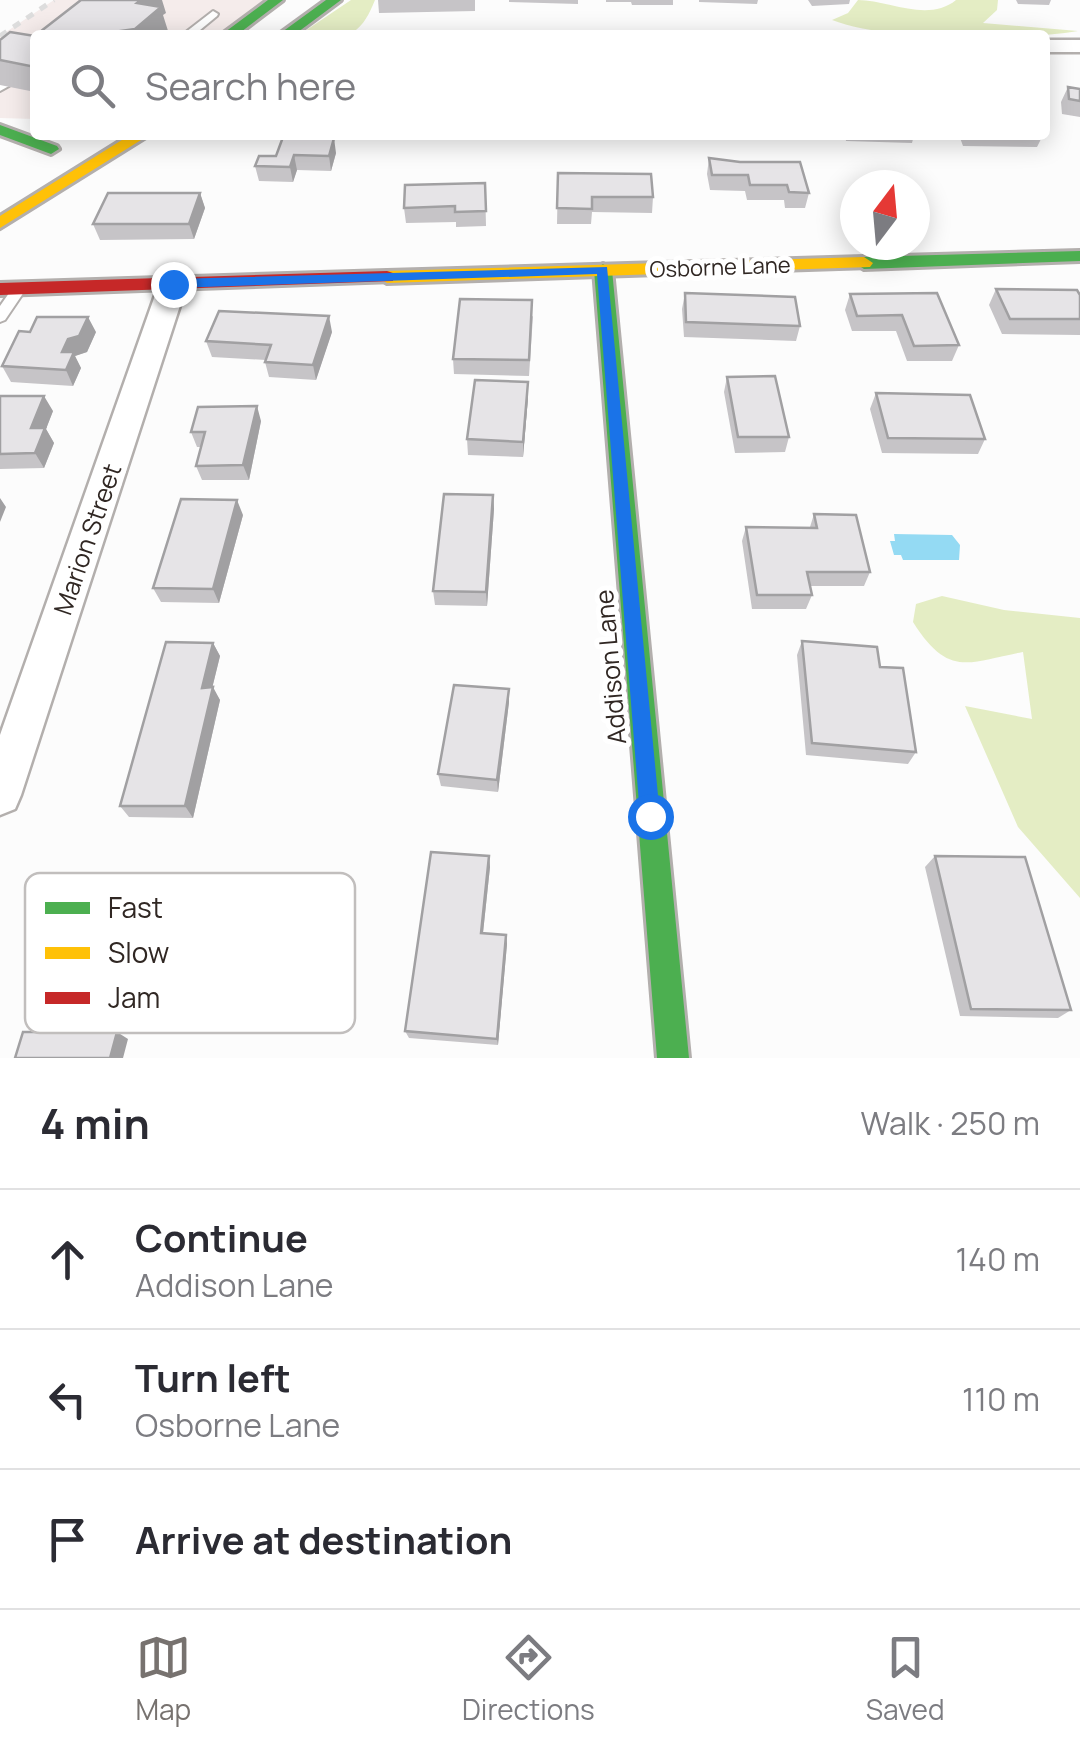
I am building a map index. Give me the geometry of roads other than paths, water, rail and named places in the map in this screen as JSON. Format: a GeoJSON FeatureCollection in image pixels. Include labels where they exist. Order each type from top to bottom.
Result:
{"type":"FeatureCollection","features":[{"type":"Feature","properties":{"kind":"street"},"geometry":{"type":"LineString","coordinates":[[235,30],[276,0]]}},
{"type":"Feature","properties":{"kind":"street"},"geometry":{"type":"LineString","coordinates":[[292,30],[334,0]]}},
{"type":"Feature","properties":{"kind":"street"},"geometry":{"type":"LineString","coordinates":[[1050,46],[1080,46]]}},
{"type":"Feature","properties":{"kind":"street"},"geometry":{"type":"LineString","coordinates":[[0,118],[30,120]]}},
{"type":"Feature","properties":{"kind":"street"},"geometry":{"type":"LineString","coordinates":[[0,130],[40,163]]}},
{"type":"Feature","properties":{"kind":"street"},"geometry":{"type":"LineString","coordinates":[[0,221],[40,163],[68,140]]}},
{"type":"Feature","properties":{"kind":"street"},"geometry":{"type":"LineString","coordinates":[[40,163],[133,140]]}},
{"type":"Feature","properties":{"kind":"street"},"geometry":{"type":"LineString","coordinates":[[0,221],[133,140]]}},
{"type":"Feature","properties":{"kind":"street","name":"Osborne Lane"},"geometry":{"type":"LineString","coordinates":[[10,289],[1080,256]]}},
{"type":"Feature","properties":{"kind":"street","name":"Addison Lane"},"geometry":{"type":"LineString","coordinates":[[603,270],[672,1058]]}},
{"type":"Feature","properties":{"kind":"street","name":"Marion Street"},"geometry":{"type":"LineString","coordinates":[[0,795],[173,284]]}},
{"type":"Feature","properties":{"kind":"lane"},"geometry":{"type":"LineString","coordinates":[[193,30],[213,14]]}},
{"type":"Feature","properties":{"kind":"lane"},"geometry":{"type":"LineString","coordinates":[[0,318],[10,289]]}},
{"type":"Feature","properties":{"kind":"water"},"geometry":{"type":"Polygon","coordinates":[[[894,534],[952,535],[960,545],[959,560],[903,560],[901,555],[894,555],[890,541],[895,541],[894,534]]]}},
{"type":"Feature","properties":{"kind":"railway"},"geometry":{"type":"LineString","coordinates":[[0,36],[54,0]]}}]}
